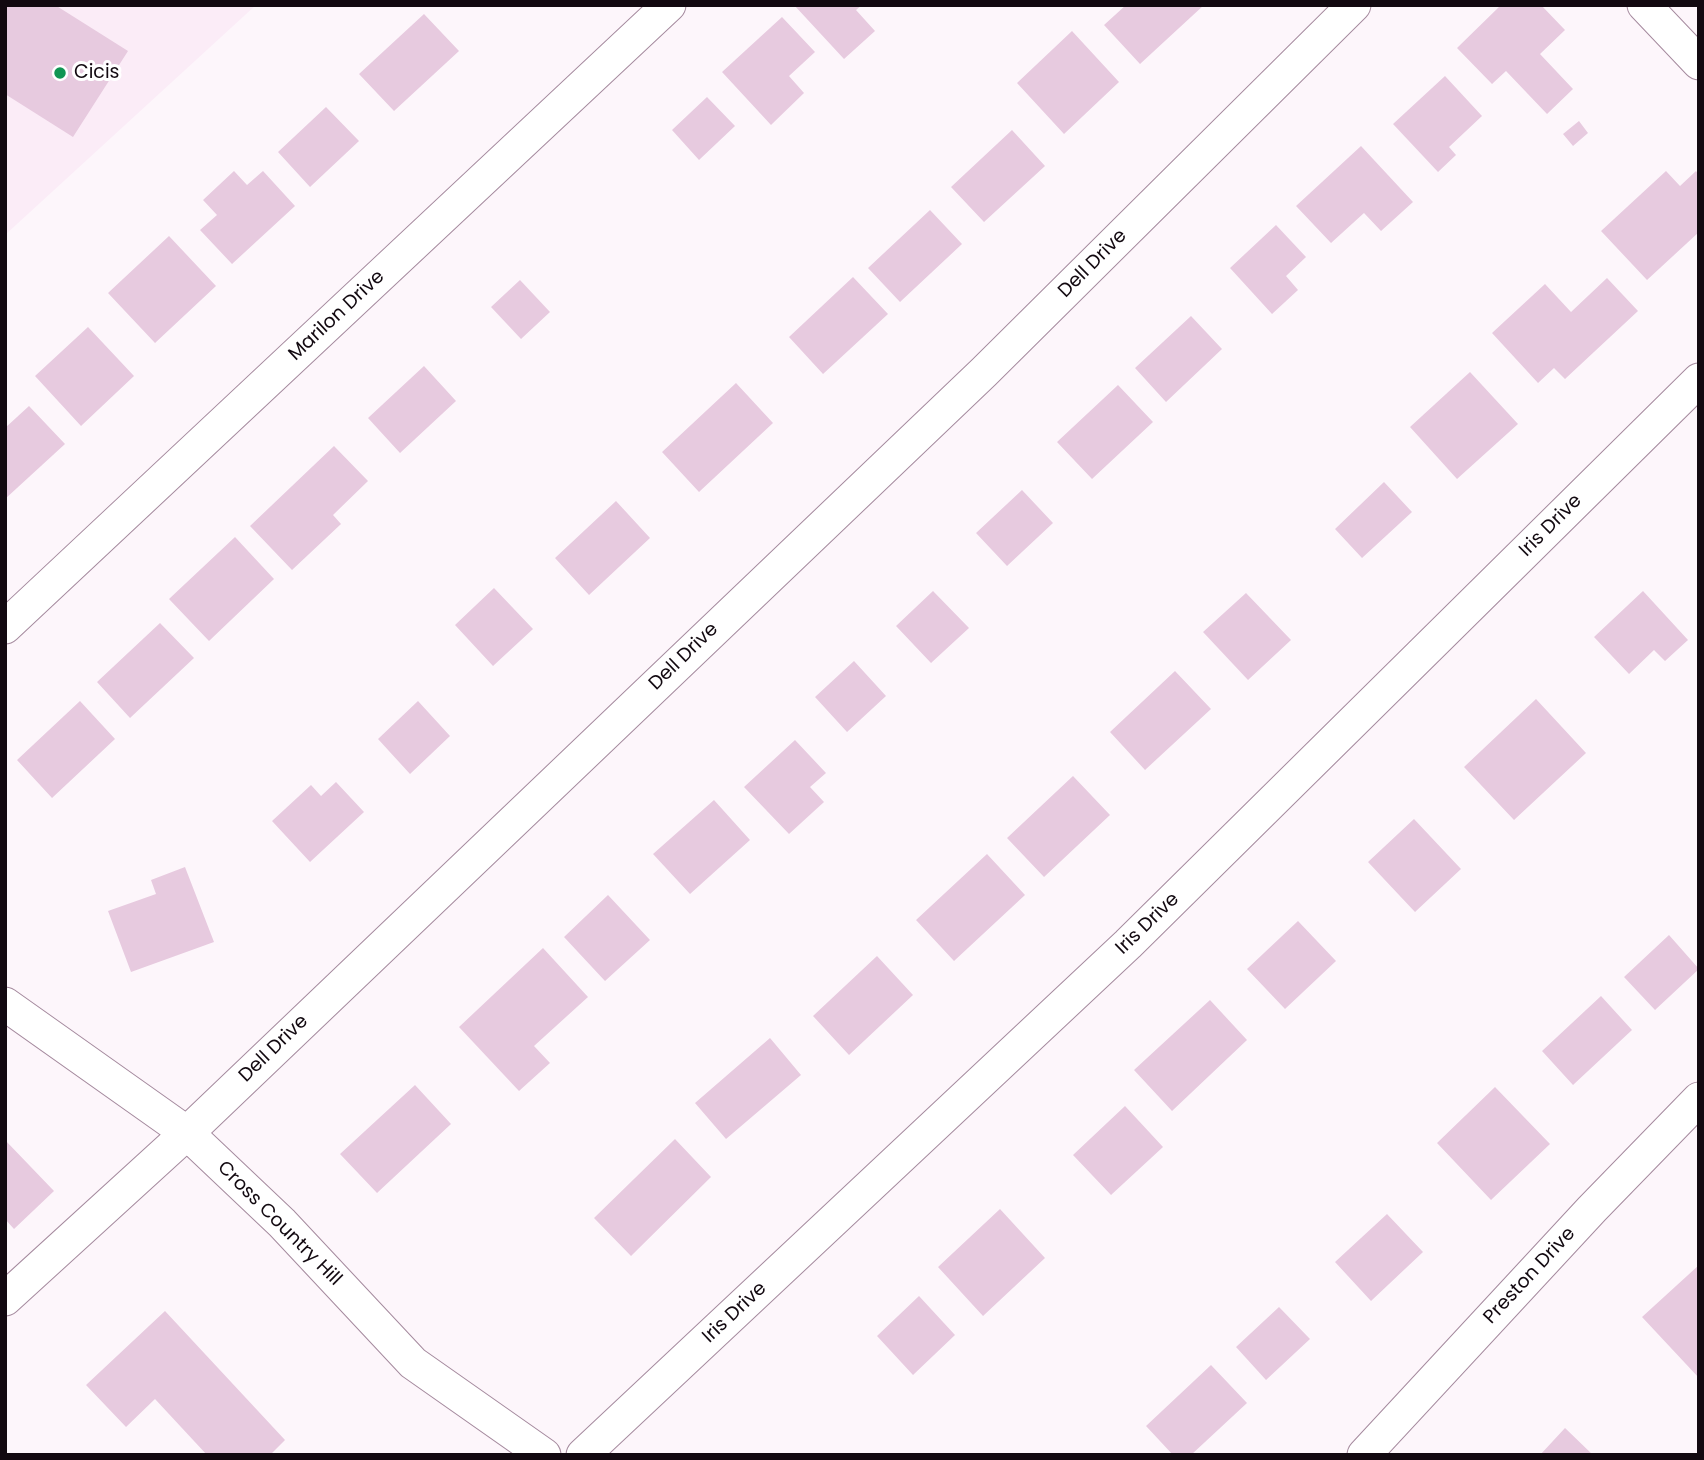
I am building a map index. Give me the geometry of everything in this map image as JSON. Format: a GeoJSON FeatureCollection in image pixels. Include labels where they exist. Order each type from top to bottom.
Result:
{"type":"FeatureCollection","features":[{"type":"Feature","properties":{"kind":"street","name":"Marilon Drive"},"geometry":{"type":"LineString","coordinates":[[5,627],[669,5]]}},
{"type":"Feature","properties":{"kind":"street","name":"Dell Drive"},"geometry":{"type":"LineString","coordinates":[[5,1299],[187,1133],[984,372],[1354,5]]}},
{"type":"Feature","properties":{"kind":"street"},"geometry":{"type":"LineString","coordinates":[[1644,5],[1699,63]]}},
{"type":"Feature","properties":{"kind":"street","name":"Iris Drive"},"geometry":{"type":"LineString","coordinates":[[583,1455],[1128,944],[1699,380]]}},
{"type":"Feature","properties":{"kind":"street","name":"Cross Country Hill"},"geometry":{"type":"LineString","coordinates":[[5,1004],[187,1133],[282,1223],[413,1363],[544,1455]]}},
{"type":"Feature","properties":{"kind":"street","name":"Preston Drive"},"geometry":{"type":"LineString","coordinates":[[1364,1455],[1592,1209],[1699,1099]]}},
{"type":"Feature","properties":{"kind":"shaded area"},"geometry":{"type":"Polygon","coordinates":[[[5,5],[256,5],[5,235],[5,5]]]}},
{"type":"Feature","properties":{"kind":"building","name":"Cicis"},"geometry":{"type":"Polygon","coordinates":[[[5,5],[55,5],[128,51],[73,137],[5,94],[5,5]]]}},
{"type":"Feature","properties":{"kind":"building"},"geometry":{"type":"Polygon","coordinates":[[[794,5],[862,5],[856,10],[875,31],[844,59],[794,5]]]}},
{"type":"Feature","properties":{"kind":"building"},"geometry":{"type":"Polygon","coordinates":[[[1126,5],[1204,5],[1140,64],[1104,25],[1126,5]]]}},
{"type":"Feature","properties":{"kind":"building"},"geometry":{"type":"Polygon","coordinates":[[[1501,5],[1541,5],[1565,30],[1540,54],[1573,89],[1547,114],[1506,71],[1492,84],[1457,48],[1501,5]]]}},
{"type":"Feature","properties":{"kind":"building"},"geometry":{"type":"Polygon","coordinates":[[[424,14],[459,51],[394,111],[359,74],[424,14]]]}},
{"type":"Feature","properties":{"kind":"building"},"geometry":{"type":"Polygon","coordinates":[[[782,17],[815,52],[789,76],[804,93],[771,125],[722,72],[782,17]]]}},
{"type":"Feature","properties":{"kind":"building"},"geometry":{"type":"Polygon","coordinates":[[[1072,31],[1119,82],[1064,134],[1017,83],[1072,31]]]}},
{"type":"Feature","properties":{"kind":"building"},"geometry":{"type":"Polygon","coordinates":[[[1445,76],[1482,116],[1449,147],[1456,155],[1438,172],[1393,124],[1445,76]]]}},
{"type":"Feature","properties":{"kind":"building"},"geometry":{"type":"Polygon","coordinates":[[[707,97],[735,126],[699,160],[672,130],[707,97]]]}},
{"type":"Feature","properties":{"kind":"building"},"geometry":{"type":"Polygon","coordinates":[[[326,107],[359,141],[310,187],[278,152],[326,107]]]}},
{"type":"Feature","properties":{"kind":"building"},"geometry":{"type":"Polygon","coordinates":[[[1579,121],[1588,133],[1573,146],[1563,134],[1579,121]]]}},
{"type":"Feature","properties":{"kind":"building"},"geometry":{"type":"Polygon","coordinates":[[[1012,130],[1045,166],[984,222],[951,187],[1012,130]]]}},
{"type":"Feature","properties":{"kind":"building"},"geometry":{"type":"Polygon","coordinates":[[[1361,146],[1413,202],[1381,231],[1364,213],[1331,243],[1296,206],[1361,146]]]}},
{"type":"Feature","properties":{"kind":"building"},"geometry":{"type":"Polygon","coordinates":[[[234,171],[247,185],[263,171],[295,206],[232,264],[200,230],[217,215],[203,200],[234,171]]]}},
{"type":"Feature","properties":{"kind":"building"},"geometry":{"type":"Polygon","coordinates":[[[1666,171],[1680,186],[1696,171],[1699,175],[1699,232],[1647,280],[1601,231],[1666,171]]]}},
{"type":"Feature","properties":{"kind":"building"},"geometry":{"type":"Polygon","coordinates":[[[930,210],[962,244],[900,302],[868,268],[930,210]]]}},
{"type":"Feature","properties":{"kind":"building"},"geometry":{"type":"Polygon","coordinates":[[[1276,225],[1306,257],[1286,276],[1298,290],[1272,314],[1230,268],[1276,225]]]}},
{"type":"Feature","properties":{"kind":"building"},"geometry":{"type":"Polygon","coordinates":[[[169,236],[216,286],[155,343],[108,293],[169,236]]]}},
{"type":"Feature","properties":{"kind":"building"},"geometry":{"type":"Polygon","coordinates":[[[853,277],[888,314],[823,374],[789,337],[853,277]]]}},
{"type":"Feature","properties":{"kind":"building"},"geometry":{"type":"Polygon","coordinates":[[[1607,278],[1638,311],[1565,379],[1554,368],[1538,383],[1492,333],[1545,284],[1571,312],[1607,278]]]}},
{"type":"Feature","properties":{"kind":"building"},"geometry":{"type":"Polygon","coordinates":[[[520,280],[550,312],[521,339],[491,307],[520,280]]]}},
{"type":"Feature","properties":{"kind":"building"},"geometry":{"type":"Polygon","coordinates":[[[1191,316],[1222,349],[1166,402],[1135,368],[1191,316]]]}},
{"type":"Feature","properties":{"kind":"building"},"geometry":{"type":"Polygon","coordinates":[[[88,327],[134,376],[81,426],[35,376],[88,327]]]}},
{"type":"Feature","properties":{"kind":"building"},"geometry":{"type":"Polygon","coordinates":[[[424,366],[456,401],[400,453],[368,418],[424,366]]]}},
{"type":"Feature","properties":{"kind":"building"},"geometry":{"type":"Polygon","coordinates":[[[1470,372],[1518,424],[1457,479],[1410,427],[1470,372]]]}},
{"type":"Feature","properties":{"kind":"building"},"geometry":{"type":"Polygon","coordinates":[[[736,383],[773,423],[699,492],[662,452],[736,383]]]}},
{"type":"Feature","properties":{"kind":"building"},"geometry":{"type":"Polygon","coordinates":[[[1118,385],[1153,422],[1092,479],[1057,442],[1118,385]]]}},
{"type":"Feature","properties":{"kind":"building"},"geometry":{"type":"Polygon","coordinates":[[[29,406],[65,444],[5,499],[5,428],[29,406]]]}},
{"type":"Feature","properties":{"kind":"building"},"geometry":{"type":"Polygon","coordinates":[[[334,446],[368,481],[333,515],[341,524],[292,570],[250,526],[334,446]]]}},
{"type":"Feature","properties":{"kind":"building"},"geometry":{"type":"Polygon","coordinates":[[[1384,482],[1412,512],[1362,558],[1335,529],[1384,482]]]}},
{"type":"Feature","properties":{"kind":"building"},"geometry":{"type":"Polygon","coordinates":[[[1022,490],[1053,523],[1007,566],[976,533],[1022,490]]]}},
{"type":"Feature","properties":{"kind":"building"},"geometry":{"type":"Polygon","coordinates":[[[616,501],[650,538],[589,595],[555,558],[616,501]]]}},
{"type":"Feature","properties":{"kind":"building"},"geometry":{"type":"Polygon","coordinates":[[[235,537],[274,579],[209,641],[169,599],[235,537]]]}},
{"type":"Feature","properties":{"kind":"building"},"geometry":{"type":"Polygon","coordinates":[[[494,588],[533,629],[493,666],[455,625],[494,588]]]}},
{"type":"Feature","properties":{"kind":"building"},"geometry":{"type":"Polygon","coordinates":[[[933,591],[969,628],[931,663],[896,626],[933,591]]]}},
{"type":"Feature","properties":{"kind":"building"},"geometry":{"type":"Polygon","coordinates":[[[1643,591],[1688,640],[1665,661],[1654,650],[1629,674],[1594,637],[1643,591]]]}},
{"type":"Feature","properties":{"kind":"building"},"geometry":{"type":"Polygon","coordinates":[[[1246,593],[1291,640],[1248,680],[1203,632],[1246,593]]]}},
{"type":"Feature","properties":{"kind":"building"},"geometry":{"type":"Polygon","coordinates":[[[160,623],[194,658],[130,718],[97,682],[160,623]]]}},
{"type":"Feature","properties":{"kind":"building"},"geometry":{"type":"Polygon","coordinates":[[[854,661],[886,696],[847,732],[815,697],[854,661]]]}},
{"type":"Feature","properties":{"kind":"building"},"geometry":{"type":"Polygon","coordinates":[[[1175,671],[1211,709],[1145,770],[1110,732],[1175,671]]]}},
{"type":"Feature","properties":{"kind":"building"},"geometry":{"type":"Polygon","coordinates":[[[1536,699],[1586,753],[1514,820],[1464,767],[1536,699]]]}},
{"type":"Feature","properties":{"kind":"building"},"geometry":{"type":"Polygon","coordinates":[[[80,701],[115,739],[52,798],[17,760],[80,701]]]}},
{"type":"Feature","properties":{"kind":"building"},"geometry":{"type":"Polygon","coordinates":[[[418,701],[450,736],[410,774],[378,739],[418,701]]]}},
{"type":"Feature","properties":{"kind":"building"},"geometry":{"type":"Polygon","coordinates":[[[795,740],[826,773],[810,787],[824,802],[789,834],[744,787],[795,740]]]}},
{"type":"Feature","properties":{"kind":"building"},"geometry":{"type":"Polygon","coordinates":[[[1073,776],[1110,815],[1044,877],[1007,838],[1073,776]]]}},
{"type":"Feature","properties":{"kind":"building"},"geometry":{"type":"Polygon","coordinates":[[[336,782],[364,812],[310,862],[272,821],[311,785],[321,796],[336,782]]]}},
{"type":"Feature","properties":{"kind":"building"},"geometry":{"type":"Polygon","coordinates":[[[714,800],[750,840],[690,894],[653,854],[714,800]]]}},
{"type":"Feature","properties":{"kind":"building"},"geometry":{"type":"Polygon","coordinates":[[[1414,819],[1461,869],[1415,912],[1368,862],[1414,819]]]}},
{"type":"Feature","properties":{"kind":"building"},"geometry":{"type":"Polygon","coordinates":[[[987,854],[1025,895],[954,961],[916,920],[987,854]]]}},
{"type":"Feature","properties":{"kind":"building"},"geometry":{"type":"Polygon","coordinates":[[[185,867],[214,942],[131,972],[108,911],[156,894],[151,880],[185,867]]]}},
{"type":"Feature","properties":{"kind":"building"},"geometry":{"type":"Polygon","coordinates":[[[608,895],[650,940],[605,981],[564,937],[608,895]]]}},
{"type":"Feature","properties":{"kind":"building"},"geometry":{"type":"Polygon","coordinates":[[[1298,921],[1336,961],[1285,1009],[1247,969],[1298,921]]]}},
{"type":"Feature","properties":{"kind":"building"},"geometry":{"type":"Polygon","coordinates":[[[1669,935],[1699,969],[1655,1010],[1624,977],[1669,935]]]}},
{"type":"Feature","properties":{"kind":"building"},"geometry":{"type":"Polygon","coordinates":[[[543,948],[588,997],[534,1046],[550,1063],[519,1091],[459,1027],[543,948]]]}},
{"type":"Feature","properties":{"kind":"building"},"geometry":{"type":"Polygon","coordinates":[[[877,956],[913,995],[849,1055],[813,1016],[877,956]]]}},
{"type":"Feature","properties":{"kind":"building"},"geometry":{"type":"Polygon","coordinates":[[[1601,996],[1632,1030],[1573,1085],[1542,1051],[1601,996]]]}},
{"type":"Feature","properties":{"kind":"building"},"geometry":{"type":"Polygon","coordinates":[[[1210,1000],[1247,1040],[1172,1111],[1134,1070],[1210,1000]]]}},
{"type":"Feature","properties":{"kind":"building"},"geometry":{"type":"Polygon","coordinates":[[[770,1038],[801,1075],[726,1139],[695,1103],[770,1038]]]}},
{"type":"Feature","properties":{"kind":"building"},"geometry":{"type":"Polygon","coordinates":[[[415,1085],[451,1124],[377,1193],[340,1154],[415,1085]]]}},
{"type":"Feature","properties":{"kind":"building"},"geometry":{"type":"Polygon","coordinates":[[[1495,1087],[1550,1144],[1491,1200],[1437,1143],[1495,1087]]]}},
{"type":"Feature","properties":{"kind":"building"},"geometry":{"type":"Polygon","coordinates":[[[1125,1106],[1163,1147],[1111,1195],[1073,1155],[1125,1106]]]}},
{"type":"Feature","properties":{"kind":"building"},"geometry":{"type":"Polygon","coordinates":[[[675,1139],[711,1177],[631,1256],[594,1218],[675,1139]]]}},
{"type":"Feature","properties":{"kind":"building"},"geometry":{"type":"Polygon","coordinates":[[[5,1140],[54,1191],[14,1229],[5,1219],[5,1140]]]}},
{"type":"Feature","properties":{"kind":"building"},"geometry":{"type":"Polygon","coordinates":[[[1000,1209],[1045,1258],[983,1316],[938,1267],[1000,1209]]]}},
{"type":"Feature","properties":{"kind":"building"},"geometry":{"type":"Polygon","coordinates":[[[1387,1214],[1423,1252],[1371,1301],[1335,1262],[1387,1214]]]}},
{"type":"Feature","properties":{"kind":"building"},"geometry":{"type":"Polygon","coordinates":[[[1699,1265],[1699,1378],[1642,1317],[1699,1265]]]}},
{"type":"Feature","properties":{"kind":"building"},"geometry":{"type":"Polygon","coordinates":[[[919,1296],[955,1335],[913,1375],[877,1336],[919,1296]]]}},
{"type":"Feature","properties":{"kind":"building"},"geometry":{"type":"Polygon","coordinates":[[[1279,1307],[1310,1339],[1266,1380],[1236,1347],[1279,1307]]]}},
{"type":"Feature","properties":{"kind":"building"},"geometry":{"type":"Polygon","coordinates":[[[165,1311],[285,1440],[270,1455],[207,1455],[155,1399],[126,1427],[86,1385],[165,1311]]]}},
{"type":"Feature","properties":{"kind":"building"},"geometry":{"type":"Polygon","coordinates":[[[1211,1365],[1247,1403],[1191,1455],[1173,1455],[1146,1426],[1211,1365]]]}},
{"type":"Feature","properties":{"kind":"building"},"geometry":{"type":"Polygon","coordinates":[[[1565,1428],[1593,1455],[1540,1455],[1565,1428]]]}},
{"type":"Feature","properties":{"kind":"place","name":"Cicis"},"geometry":{"type":"Point","coordinates":[60,73]}}]}
